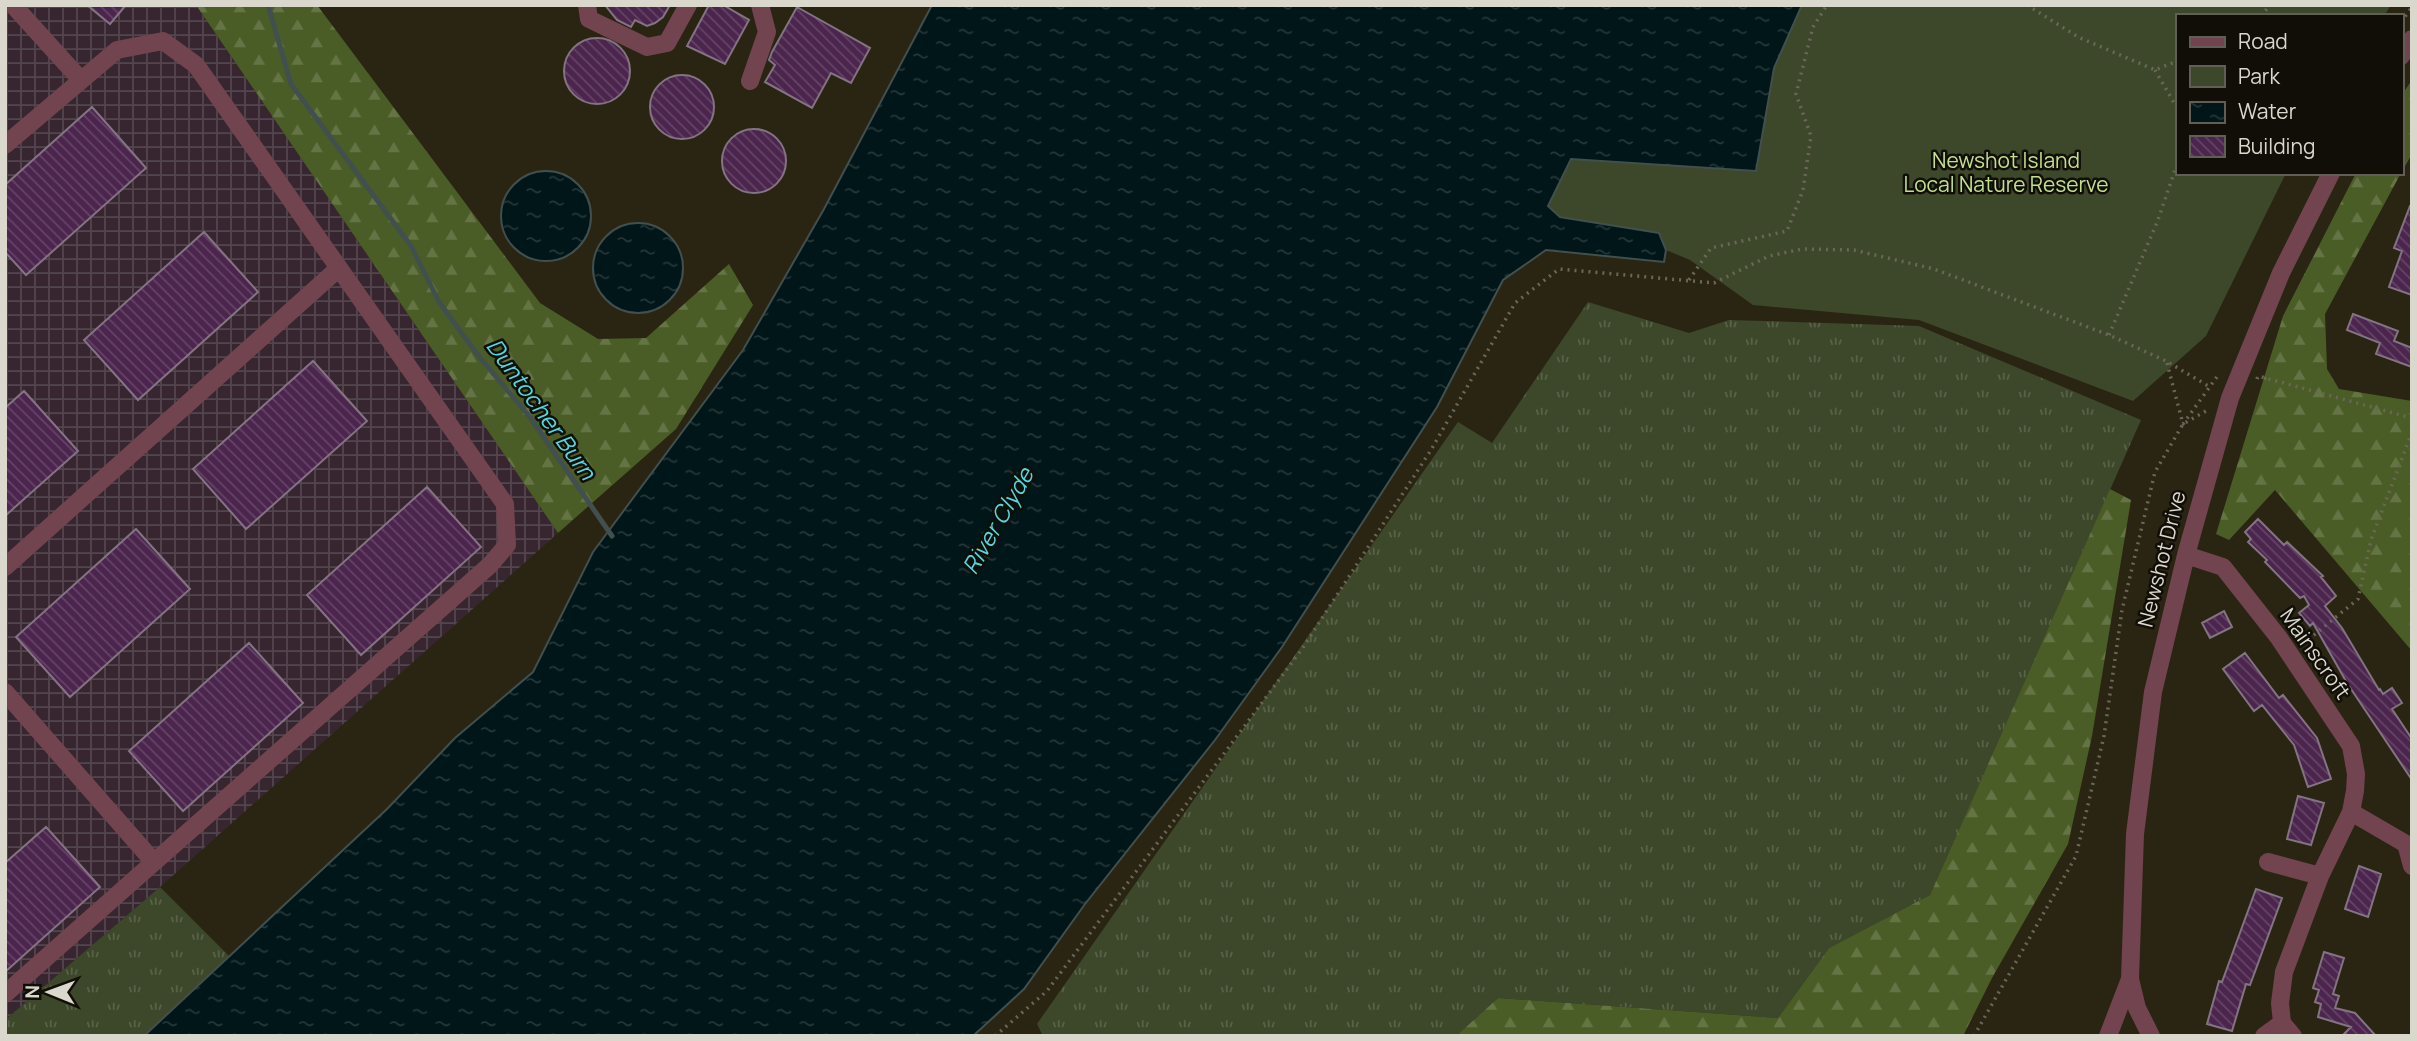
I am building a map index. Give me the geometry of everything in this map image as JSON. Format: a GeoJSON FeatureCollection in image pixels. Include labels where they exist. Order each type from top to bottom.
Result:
{"type":"FeatureCollection","features":[{"type":"Feature","properties":{"kind":"street"},"geometry":{"type":"LineString","coordinates":[[13,5],[80,79]]}},
{"type":"Feature","properties":{"kind":"street"},"geometry":{"type":"LineString","coordinates":[[587,5],[589,19],[647,47],[667,43],[688,5]]}},
{"type":"Feature","properties":{"kind":"street"},"geometry":{"type":"LineString","coordinates":[[750,81],[767,32],[760,5]]}},
{"type":"Feature","properties":{"kind":"street"},"geometry":{"type":"LineString","coordinates":[[5,145],[117,50],[163,41],[196,65],[505,504],[507,545],[490,565],[5,994]]}},
{"type":"Feature","properties":{"kind":"street","name":"Newshot Drive"},"geometry":{"type":"LineString","coordinates":[[2151,1036],[2137,1008],[2130,979],[2135,834],[2146,732],[2163,647],[2223,417],[2271,294],[2330,175]]}},
{"type":"Feature","properties":{"kind":"street"},"geometry":{"type":"LineString","coordinates":[[5,567],[339,268]]}},
{"type":"Feature","properties":{"kind":"street","name":"Mainscroft"},"geometry":{"type":"LineString","coordinates":[[2186,555],[2223,567],[2290,655],[2351,746],[2356,774],[2350,812],[2320,876],[2284,972],[2280,1003],[2287,1029],[2264,1036]]}},
{"type":"Feature","properties":{"kind":"street"},"geometry":{"type":"LineString","coordinates":[[5,692],[154,862]]}},
{"type":"Feature","properties":{"kind":"street"},"geometry":{"type":"LineString","coordinates":[[2350,812],[2406,844],[2412,866]]}},
{"type":"Feature","properties":{"kind":"street"},"geometry":{"type":"LineString","coordinates":[[2268,862],[2320,876]]}},
{"type":"Feature","properties":{"kind":"street","name":"Newshot Drive"},"geometry":{"type":"LineString","coordinates":[[2108,1036],[2130,979]]}},
{"type":"Feature","properties":{"kind":"path"},"geometry":{"type":"LineString","coordinates":[[1689,281],[1711,248],[1787,231],[1803,190],[1811,136],[1796,94],[1813,27],[1827,5]]}},
{"type":"Feature","properties":{"kind":"path"},"geometry":{"type":"LineString","coordinates":[[2026,5],[2078,37],[2155,70],[2176,106]]}},
{"type":"Feature","properties":{"kind":"path"},"geometry":{"type":"LineString","coordinates":[[2155,70],[2176,61]]}},
{"type":"Feature","properties":{"kind":"path"},"geometry":{"type":"LineString","coordinates":[[2109,335],[2158,220],[2176,167]]}},
{"type":"Feature","properties":{"kind":"path"},"geometry":{"type":"LineString","coordinates":[[995,1036],[1047,991],[1302,649],[1431,450],[1515,303],[1559,269],[1714,283],[1769,256],[1802,248],[1854,250],[1934,269],[2109,335],[2166,360],[2210,387],[2183,424],[2155,472],[2122,610],[2104,736],[2076,856],[1974,1036]]}},
{"type":"Feature","properties":{"kind":"path"},"geometry":{"type":"LineString","coordinates":[[2166,360],[2183,424]]}},
{"type":"Feature","properties":{"kind":"path"},"geometry":{"type":"LineString","coordinates":[[2256,383],[2258,376],[2412,418]]}},
{"type":"Feature","properties":{"kind":"path"},"geometry":{"type":"LineString","coordinates":[[2183,424],[2206,411],[2223,417]]}},
{"type":"Feature","properties":{"kind":"path"},"geometry":{"type":"LineString","coordinates":[[2290,655],[2358,599],[2371,540],[2412,432]]}},
{"type":"Feature","properties":{"kind":"shaded area"},"geometry":{"type":"Polygon","coordinates":[[[5,5],[196,5],[558,533],[160,887],[5,1020],[5,5]]]}},
{"type":"Feature","properties":{"kind":"green space"},"geometry":{"type":"Polygon","coordinates":[[[196,5],[317,5],[540,303],[598,339],[646,338],[729,264],[753,305],[676,429],[558,533],[196,5]]]}},
{"type":"Feature","properties":{"kind":"green space","name":"Newshot Island Local Nature Reserve"},"geometry":{"type":"Polygon","coordinates":[[[1802,5],[2391,5],[2385,14],[2176,14],[2176,175],[2285,175],[2206,336],[2133,401],[1919,320],[1753,305],[1690,260],[1666,250],[1659,233],[1560,217],[1548,205],[1572,159],[1756,171],[1774,68],[1802,5]]]}},
{"type":"Feature","properties":{"kind":"green space"},"geometry":{"type":"Polygon","coordinates":[[[2412,80],[2412,154],[2403,170],[2403,93],[2412,80]]]}},
{"type":"Feature","properties":{"kind":"green space"},"geometry":{"type":"Polygon","coordinates":[[[2355,175],[2400,175],[2325,314],[2327,369],[2339,389],[2412,401],[2412,651],[2275,490],[2229,540],[2216,534],[2283,316],[2355,175]]]}},
{"type":"Feature","properties":{"kind":"green space"},"geometry":{"type":"Polygon","coordinates":[[[1588,302],[1689,333],[1729,320],[1919,326],[2141,420],[1930,895],[1829,948],[1778,1018],[1498,998],[1456,1036],[1043,1036],[1037,1024],[1458,422],[1492,443],[1588,302]]]}},
{"type":"Feature","properties":{"kind":"green space"},"geometry":{"type":"Polygon","coordinates":[[[2110,489],[2131,500],[2092,736],[2068,844],[1992,978],[1963,1036],[1456,1036],[1498,998],[1778,1018],[1829,948],[1930,895],[2110,489]]]}},
{"type":"Feature","properties":{"kind":"green space"},"geometry":{"type":"Polygon","coordinates":[[[160,887],[229,956],[144,1036],[5,1036],[5,1020],[160,887]]]}},
{"type":"Feature","properties":{"kind":"water","name":"River Clyde"},"geometry":{"type":"Polygon","coordinates":[[[932,5],[1802,5],[1774,68],[1756,171],[1571,159],[1548,206],[1560,217],[1659,233],[1666,250],[1664,262],[1546,250],[1503,280],[1437,407],[1282,647],[1215,740],[1085,904],[1024,989],[973,1036],[144,1036],[387,809],[455,738],[533,672],[593,552],[743,350],[824,209],[932,5]]]}},
{"type":"Feature","properties":{"kind":"water"},"geometry":{"type":"Polygon","coordinates":[[[537,171],[555,171],[571,178],[584,191],[591,207],[591,225],[584,241],[571,254],[555,261],[537,261],[521,254],[508,241],[501,225],[501,207],[508,191],[521,178],[537,171]]]}},
{"type":"Feature","properties":{"kind":"water"},"geometry":{"type":"Polygon","coordinates":[[[629,223],[647,223],[663,230],[676,243],[683,259],[683,277],[676,293],[663,306],[647,313],[629,313],[613,306],[600,293],[593,277],[593,259],[600,243],[613,230],[629,223]]]}},
{"type":"Feature","properties":{"kind":"building"},"geometry":{"type":"Polygon","coordinates":[[[87,5],[126,5],[110,24],[87,5]]]}},
{"type":"Feature","properties":{"kind":"building"},"geometry":{"type":"Polygon","coordinates":[[[605,5],[670,5],[663,17],[655,23],[647,26],[635,20],[631,27],[617,20],[605,5]]]}},
{"type":"Feature","properties":{"kind":"building"},"geometry":{"type":"Polygon","coordinates":[[[709,5],[723,5],[749,20],[725,64],[687,46],[709,5]]]}},
{"type":"Feature","properties":{"kind":"building"},"geometry":{"type":"Polygon","coordinates":[[[797,7],[870,48],[851,83],[831,73],[812,108],[765,82],[775,65],[769,60],[772,52],[797,7]]]}},
{"type":"Feature","properties":{"kind":"building"},"geometry":{"type":"Polygon","coordinates":[[[590,38],[604,38],[616,43],[625,52],[630,71],[628,84],[621,95],[604,104],[590,104],[578,99],[569,90],[564,78],[564,64],[569,52],[578,43],[590,38]]]}},
{"type":"Feature","properties":{"kind":"building"},"geometry":{"type":"Polygon","coordinates":[[[682,75],[700,81],[708,89],[714,107],[708,125],[700,133],[682,139],[664,133],[656,125],[650,107],[656,89],[664,81],[682,75]]]}},
{"type":"Feature","properties":{"kind":"building"},"geometry":{"type":"Polygon","coordinates":[[[92,107],[146,168],[26,275],[5,252],[5,185],[92,107]]]}},
{"type":"Feature","properties":{"kind":"building"},"geometry":{"type":"Polygon","coordinates":[[[754,129],[772,135],[780,143],[786,161],[780,179],[772,187],[754,193],[736,187],[728,179],[722,161],[728,143],[736,135],[754,129]]]}},
{"type":"Feature","properties":{"kind":"building"},"geometry":{"type":"Polygon","coordinates":[[[2410,206],[2412,295],[2389,287],[2402,251],[2394,248],[2410,206]]]}},
{"type":"Feature","properties":{"kind":"building"},"geometry":{"type":"Polygon","coordinates":[[[204,232],[258,292],[138,400],[84,340],[204,232]]]}},
{"type":"Feature","properties":{"kind":"building"},"geometry":{"type":"Polygon","coordinates":[[[2353,314],[2398,331],[2394,341],[2412,348],[2412,367],[2376,354],[2380,343],[2347,330],[2353,314]]]}},
{"type":"Feature","properties":{"kind":"building"},"geometry":{"type":"Polygon","coordinates":[[[313,361],[367,421],[246,529],[193,469],[313,361]]]}},
{"type":"Feature","properties":{"kind":"building"},"geometry":{"type":"Polygon","coordinates":[[[24,391],[78,451],[5,516],[5,408],[24,391]]]}},
{"type":"Feature","properties":{"kind":"building"},"geometry":{"type":"Polygon","coordinates":[[[427,487],[481,547],[361,655],[307,595],[427,487]]]}},
{"type":"Feature","properties":{"kind":"building"},"geometry":{"type":"Polygon","coordinates":[[[2258,519],[2284,545],[2287,542],[2323,576],[2321,577],[2336,596],[2325,606],[2342,628],[2379,690],[2383,694],[2392,688],[2402,703],[2392,709],[2412,739],[2412,780],[2347,683],[2313,623],[2310,626],[2299,613],[2309,605],[2304,596],[2300,598],[2248,542],[2251,539],[2245,532],[2258,519]]]}},
{"type":"Feature","properties":{"kind":"building"},"geometry":{"type":"Polygon","coordinates":[[[136,529],[190,589],[70,697],[16,637],[136,529]]]}},
{"type":"Feature","properties":{"kind":"building"},"geometry":{"type":"Polygon","coordinates":[[[2224,611],[2232,627],[2210,638],[2202,623],[2224,611]]]}},
{"type":"Feature","properties":{"kind":"building"},"geometry":{"type":"Polygon","coordinates":[[[249,643],[303,703],[183,811],[129,751],[249,643]]]}},
{"type":"Feature","properties":{"kind":"building"},"geometry":{"type":"Polygon","coordinates":[[[2245,653],[2279,698],[2283,695],[2317,738],[2331,779],[2308,787],[2294,745],[2262,705],[2254,711],[2223,669],[2245,653]]]}},
{"type":"Feature","properties":{"kind":"building"},"geometry":{"type":"Polygon","coordinates":[[[2298,796],[2324,803],[2311,845],[2287,839],[2298,796]]]}},
{"type":"Feature","properties":{"kind":"building"},"geometry":{"type":"Polygon","coordinates":[[[46,827],[100,887],[5,972],[5,863],[46,827]]]}},
{"type":"Feature","properties":{"kind":"building"},"geometry":{"type":"Polygon","coordinates":[[[2359,866],[2381,874],[2368,917],[2345,909],[2359,866]]]}},
{"type":"Feature","properties":{"kind":"building"},"geometry":{"type":"Polygon","coordinates":[[[2256,889],[2282,898],[2250,985],[2246,984],[2232,1031],[2207,1024],[2219,981],[2222,982],[2256,889]]]}},
{"type":"Feature","properties":{"kind":"building"},"geometry":{"type":"Polygon","coordinates":[[[2324,952],[2344,958],[2333,994],[2339,996],[2335,1008],[2355,1013],[2376,1036],[2342,1036],[2351,1027],[2318,1017],[2321,1004],[2315,1002],[2319,990],[2313,988],[2324,952]]]}},
{"type":"Feature","properties":{"kind":"waterway","name":"Duntocher Burn"},"geometry":{"type":"LineString","coordinates":[[268,5],[291,84],[411,246],[439,302],[477,354],[529,416],[612,536]]}}]}
